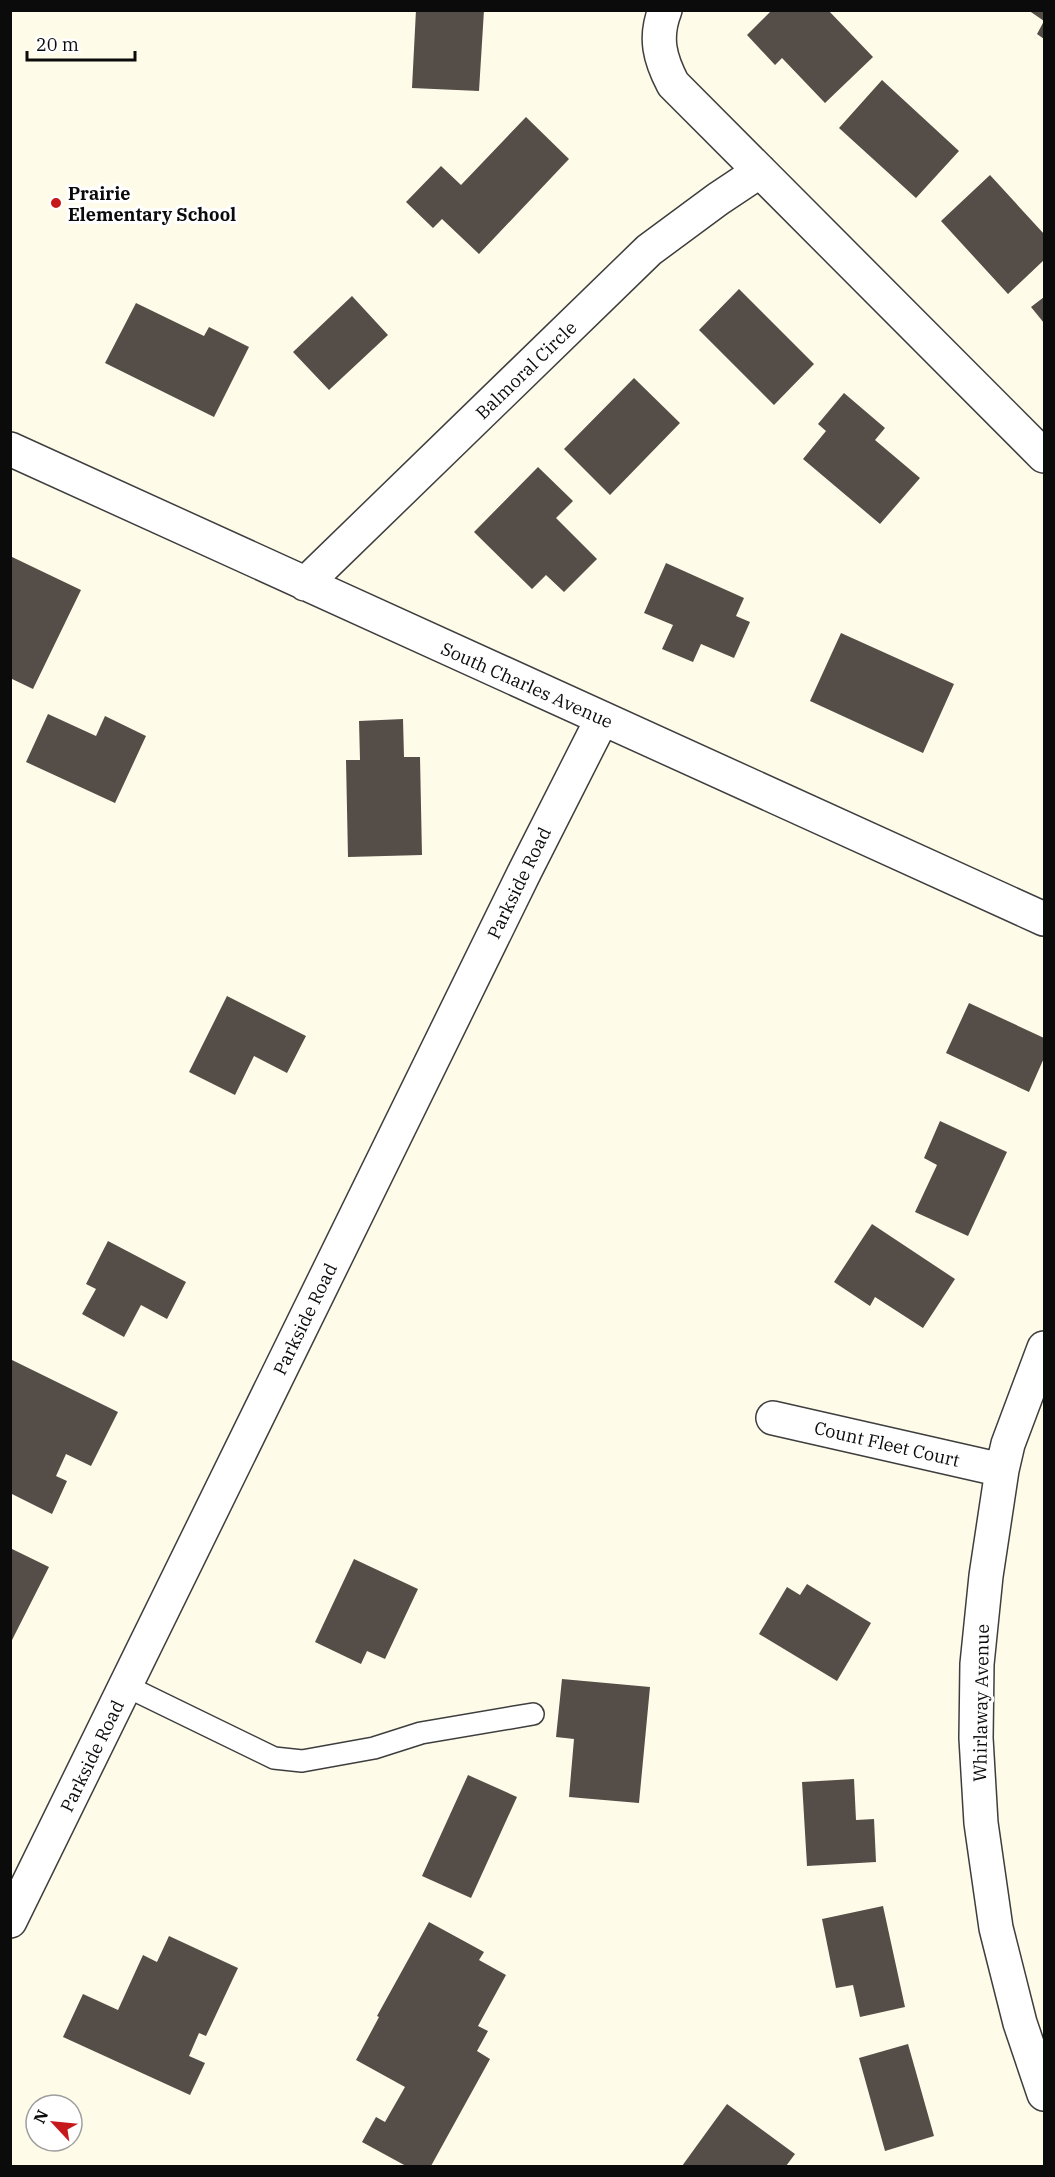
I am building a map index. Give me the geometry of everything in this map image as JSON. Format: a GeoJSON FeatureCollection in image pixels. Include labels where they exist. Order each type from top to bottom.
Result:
{"type":"FeatureCollection","features":[{"type":"Feature","properties":{"kind":"street"},"geometry":{"type":"LineString","coordinates":[[665,10],[658,44],[664,67],[673,84],[1044,456]]}},
{"type":"Feature","properties":{"kind":"street","name":"Balmoral Circle"},"geometry":{"type":"LineString","coordinates":[[305,584],[649,250],[760,171]]}},
{"type":"Feature","properties":{"kind":"street","name":"South Charles Avenue"},"geometry":{"type":"LineString","coordinates":[[10,449],[1044,919]]}},
{"type":"Feature","properties":{"kind":"street","name":"Parkside Road"},"geometry":{"type":"LineString","coordinates":[[10,1921],[509,903],[602,719]]}},
{"type":"Feature","properties":{"kind":"street","name":"Whirlaway Avenue"},"geometry":{"type":"LineString","coordinates":[[1044,1348],[1008,1444],[1002,1470],[986,1576],[977,1664],[976,1738],[981,1823],[996,1928],[1020,2023],[1044,2094]]}},
{"type":"Feature","properties":{"kind":"street","name":"Count Fleet Court"},"geometry":{"type":"LineString","coordinates":[[773,1418],[1002,1470]]}},
{"type":"Feature","properties":{"kind":"lane"},"geometry":{"type":"LineString","coordinates":[[126,1686],[274,1758],[302,1761],[374,1748],[421,1733],[532,1714]]}},
{"type":"Feature","properties":{"kind":"building"},"geometry":{"type":"Polygon","coordinates":[[[416,10],[484,10],[479,91],[412,88],[416,10]]]}},
{"type":"Feature","properties":{"kind":"building"},"geometry":{"type":"Polygon","coordinates":[[[772,10],[828,10],[873,57],[825,103],[782,58],[775,65],[747,35],[772,10]]]}},
{"type":"Feature","properties":{"kind":"building"},"geometry":{"type":"Polygon","coordinates":[[[1028,10],[1044,10],[1044,21],[1028,10]]]}},
{"type":"Feature","properties":{"kind":"building"},"geometry":{"type":"Polygon","coordinates":[[[1044,21],[1044,39],[1037,34],[1044,21]]]}},
{"type":"Feature","properties":{"kind":"building"},"geometry":{"type":"Polygon","coordinates":[[[882,80],[959,151],[916,198],[839,128],[882,80]]]}},
{"type":"Feature","properties":{"kind":"building"},"geometry":{"type":"Polygon","coordinates":[[[526,117],[569,159],[479,254],[442,219],[433,228],[406,202],[441,166],[461,185],[526,117]]]}},
{"type":"Feature","properties":{"kind":"building"},"geometry":{"type":"Polygon","coordinates":[[[990,175],[1044,234],[1044,260],[1008,294],[941,221],[990,175]]]}},
{"type":"Feature","properties":{"kind":"building"},"geometry":{"type":"Polygon","coordinates":[[[739,289],[814,364],[774,405],[699,330],[739,289]]]}},
{"type":"Feature","properties":{"kind":"building"},"geometry":{"type":"Polygon","coordinates":[[[352,296],[388,335],[329,390],[293,352],[352,296]]]}},
{"type":"Feature","properties":{"kind":"building"},"geometry":{"type":"Polygon","coordinates":[[[1044,297],[1044,323],[1031,307],[1044,297]]]}},
{"type":"Feature","properties":{"kind":"building"},"geometry":{"type":"Polygon","coordinates":[[[136,303],[204,336],[209,327],[249,347],[214,417],[105,363],[136,303]]]}},
{"type":"Feature","properties":{"kind":"building"},"geometry":{"type":"Polygon","coordinates":[[[634,378],[680,423],[610,495],[564,449],[634,378]]]}},
{"type":"Feature","properties":{"kind":"building"},"geometry":{"type":"Polygon","coordinates":[[[844,393],[885,428],[875,440],[920,478],[880,524],[803,459],[826,431],[818,424],[844,393]]]}},
{"type":"Feature","properties":{"kind":"building"},"geometry":{"type":"Polygon","coordinates":[[[538,467],[573,501],[556,518],[597,559],[564,592],[546,575],[532,589],[474,532],[538,467]]]}},
{"type":"Feature","properties":{"kind":"building"},"geometry":{"type":"Polygon","coordinates":[[[10,556],[81,590],[33,689],[10,678],[10,556]]]}},
{"type":"Feature","properties":{"kind":"building"},"geometry":{"type":"Polygon","coordinates":[[[666,563],[744,598],[736,616],[750,622],[734,658],[701,644],[693,662],[662,649],[673,625],[644,613],[666,563]]]}},
{"type":"Feature","properties":{"kind":"building"},"geometry":{"type":"Polygon","coordinates":[[[841,633],[954,684],[923,753],[810,701],[841,633]]]}},
{"type":"Feature","properties":{"kind":"building"},"geometry":{"type":"Polygon","coordinates":[[[48,714],[96,736],[105,716],[146,736],[115,803],[26,762],[48,714]]]}},
{"type":"Feature","properties":{"kind":"building"},"geometry":{"type":"Polygon","coordinates":[[[403,719],[404,757],[420,757],[422,855],[348,857],[346,760],[360,760],[359,721],[403,719]]]}},
{"type":"Feature","properties":{"kind":"building"},"geometry":{"type":"Polygon","coordinates":[[[227,996],[306,1036],[287,1073],[254,1056],[235,1095],[189,1072],[227,996]]]}},
{"type":"Feature","properties":{"kind":"building"},"geometry":{"type":"Polygon","coordinates":[[[969,1003],[1044,1038],[1044,1058],[1029,1092],[946,1053],[969,1003]]]}},
{"type":"Feature","properties":{"kind":"building"},"geometry":{"type":"Polygon","coordinates":[[[940,1121],[1007,1152],[968,1236],[915,1212],[937,1165],[924,1158],[940,1121]]]}},
{"type":"Feature","properties":{"kind":"building"},"geometry":{"type":"Polygon","coordinates":[[[872,1224],[955,1279],[923,1328],[875,1297],[870,1306],[834,1282],[872,1224]]]}},
{"type":"Feature","properties":{"kind":"building"},"geometry":{"type":"Polygon","coordinates":[[[108,1241],[186,1282],[167,1319],[141,1305],[124,1337],[82,1314],[96,1289],[86,1284],[108,1241]]]}},
{"type":"Feature","properties":{"kind":"building"},"geometry":{"type":"Polygon","coordinates":[[[10,1359],[118,1412],[91,1466],[66,1454],[56,1476],[67,1481],[52,1514],[10,1493],[10,1359]]]}},
{"type":"Feature","properties":{"kind":"building"},"geometry":{"type":"Polygon","coordinates":[[[10,1548],[49,1567],[10,1644],[10,1548]]]}},
{"type":"Feature","properties":{"kind":"building"},"geometry":{"type":"Polygon","coordinates":[[[354,1559],[418,1589],[385,1659],[367,1651],[361,1664],[315,1642],[354,1559]]]}},
{"type":"Feature","properties":{"kind":"building"},"geometry":{"type":"Polygon","coordinates":[[[807,1584],[871,1623],[837,1681],[759,1634],[787,1587],[800,1595],[807,1584]]]}},
{"type":"Feature","properties":{"kind":"building"},"geometry":{"type":"Polygon","coordinates":[[[562,1679],[650,1687],[639,1803],[569,1797],[574,1739],[556,1737],[562,1679]]]}},
{"type":"Feature","properties":{"kind":"building"},"geometry":{"type":"Polygon","coordinates":[[[468,1775],[517,1797],[471,1898],[422,1876],[468,1775]]]}},
{"type":"Feature","properties":{"kind":"building"},"geometry":{"type":"Polygon","coordinates":[[[854,1779],[856,1820],[874,1819],[876,1862],[807,1866],[802,1782],[854,1779]]]}},
{"type":"Feature","properties":{"kind":"building"},"geometry":{"type":"Polygon","coordinates":[[[883,1906],[905,2007],[860,2017],[853,1985],[836,1988],[822,1919],[883,1906]]]}},
{"type":"Feature","properties":{"kind":"building"},"geometry":{"type":"Polygon","coordinates":[[[429,1922],[484,1952],[479,1960],[506,1975],[478,2026],[488,2031],[477,2051],[490,2059],[431,2166],[406,2166],[362,2142],[376,2117],[385,2122],[405,2087],[356,2060],[379,2017],[377,2016],[429,1922]]]}},
{"type":"Feature","properties":{"kind":"building"},"geometry":{"type":"Polygon","coordinates":[[[169,1936],[238,1968],[206,2036],[199,2033],[189,2056],[205,2063],[190,2095],[63,2037],[83,1994],[118,2010],[143,1955],[157,1962],[169,1936]]]}},
{"type":"Feature","properties":{"kind":"building"},"geometry":{"type":"Polygon","coordinates":[[[908,2044],[934,2136],[885,2151],[859,2058],[908,2044]]]}},
{"type":"Feature","properties":{"kind":"building"},"geometry":{"type":"Polygon","coordinates":[[[727,2104],[795,2154],[786,2166],[682,2166],[727,2104]]]}},
{"type":"Feature","properties":{"kind":"place","name":"Prairie Elementary School"},"geometry":{"type":"Point","coordinates":[56,203]}}]}
